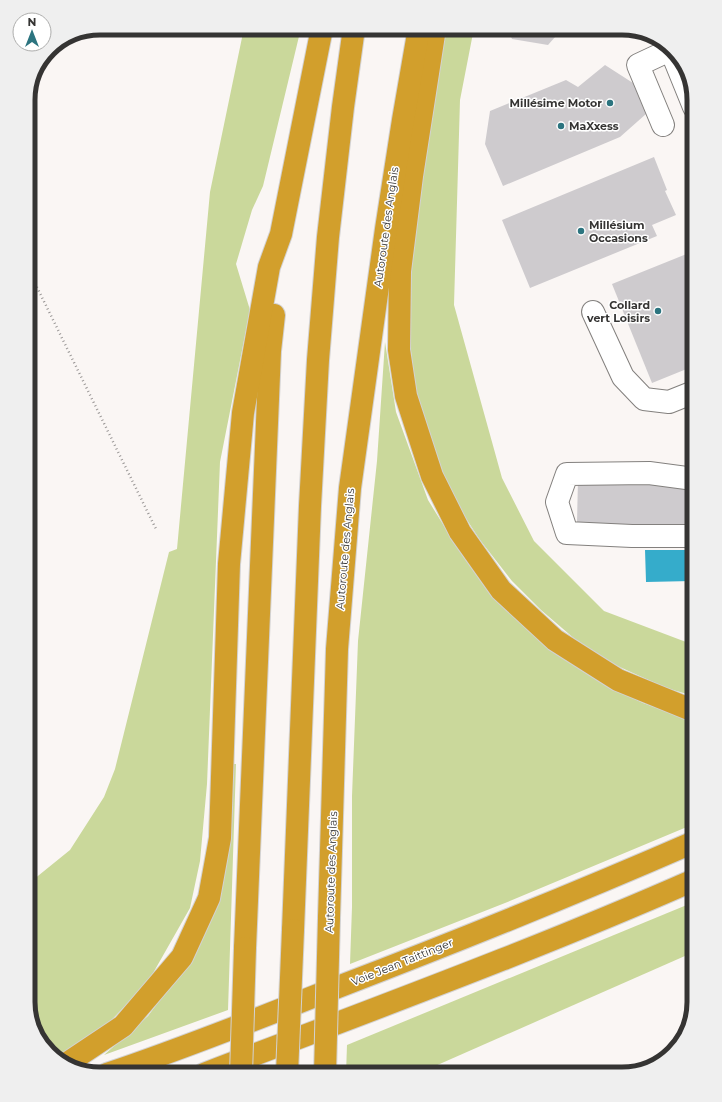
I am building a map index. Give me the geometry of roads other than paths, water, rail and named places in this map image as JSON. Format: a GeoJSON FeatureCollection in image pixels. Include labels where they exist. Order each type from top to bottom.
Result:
{"type":"FeatureCollection","features":[{"type":"Feature","properties":{"kind":"highway"},"geometry":{"type":"LineString","coordinates":[[72,1060],[123,1026],[182,957],[209,898],[220,838],[229,564],[243,413],[269,267],[280,234],[321,35]]}},
{"type":"Feature","properties":{"kind":"highway"},"geometry":{"type":"LineString","coordinates":[[287,1067],[310,506],[318,360],[329,229],[353,35]]}},
{"type":"Feature","properties":{"kind":"highway","name":"Autoroute des Anglais"},"geometry":{"type":"LineString","coordinates":[[325,1067],[337,649],[350,488],[386,229],[418,35]]}},
{"type":"Feature","properties":{"kind":"highway"},"geometry":{"type":"LineString","coordinates":[[435,35],[412,176],[400,270],[399,350],[406,396],[432,476],[460,532],[502,590],[555,640],[618,680],[687,708]]}},
{"type":"Feature","properties":{"kind":"highway"},"geometry":{"type":"LineString","coordinates":[[241,1067],[270,351],[280,266],[280,234]]}},
{"type":"Feature","properties":{"kind":"highway","name":"Voie Jean Taittinger"},"geometry":{"type":"LineString","coordinates":[[128,1067],[167,1054],[399,964],[628,871],[687,845]]}},
{"type":"Feature","properties":{"kind":"highway"},"geometry":{"type":"LineString","coordinates":[[222,1067],[421,991],[632,907],[687,883]]}},
{"type":"Feature","properties":{"kind":"lane"},"geometry":{"type":"LineString","coordinates":[[663,125],[638,65],[665,52]]}},
{"type":"Feature","properties":{"kind":"lane"},"geometry":{"type":"LineString","coordinates":[[678,67],[685,86]]}},
{"type":"Feature","properties":{"kind":"lane"},"geometry":{"type":"LineString","coordinates":[[593,312],[623,376],[644,399],[669,402],[687,395]]}},
{"type":"Feature","properties":{"kind":"lane"},"geometry":{"type":"LineString","coordinates":[[687,478],[649,473],[567,474],[557,502],[567,533],[632,536],[687,536]]}},
{"type":"Feature","properties":{"kind":"water"},"geometry":{"type":"Polygon","coordinates":[[[645,550],[687,550],[687,581],[646,582],[645,550]]]}},
{"type":"Feature","properties":{"kind":"place","name":"Millésime Motor"},"geometry":{"type":"Point","coordinates":[610,103]}},
{"type":"Feature","properties":{"kind":"place","name":"MaXxess"},"geometry":{"type":"Point","coordinates":[561,126]}},
{"type":"Feature","properties":{"kind":"place","name":"Millésium Occasions"},"geometry":{"type":"Point","coordinates":[581,231]}},
{"type":"Feature","properties":{"kind":"place","name":"Collard vert Loisirs"},"geometry":{"type":"Point","coordinates":[658,311]}}]}
